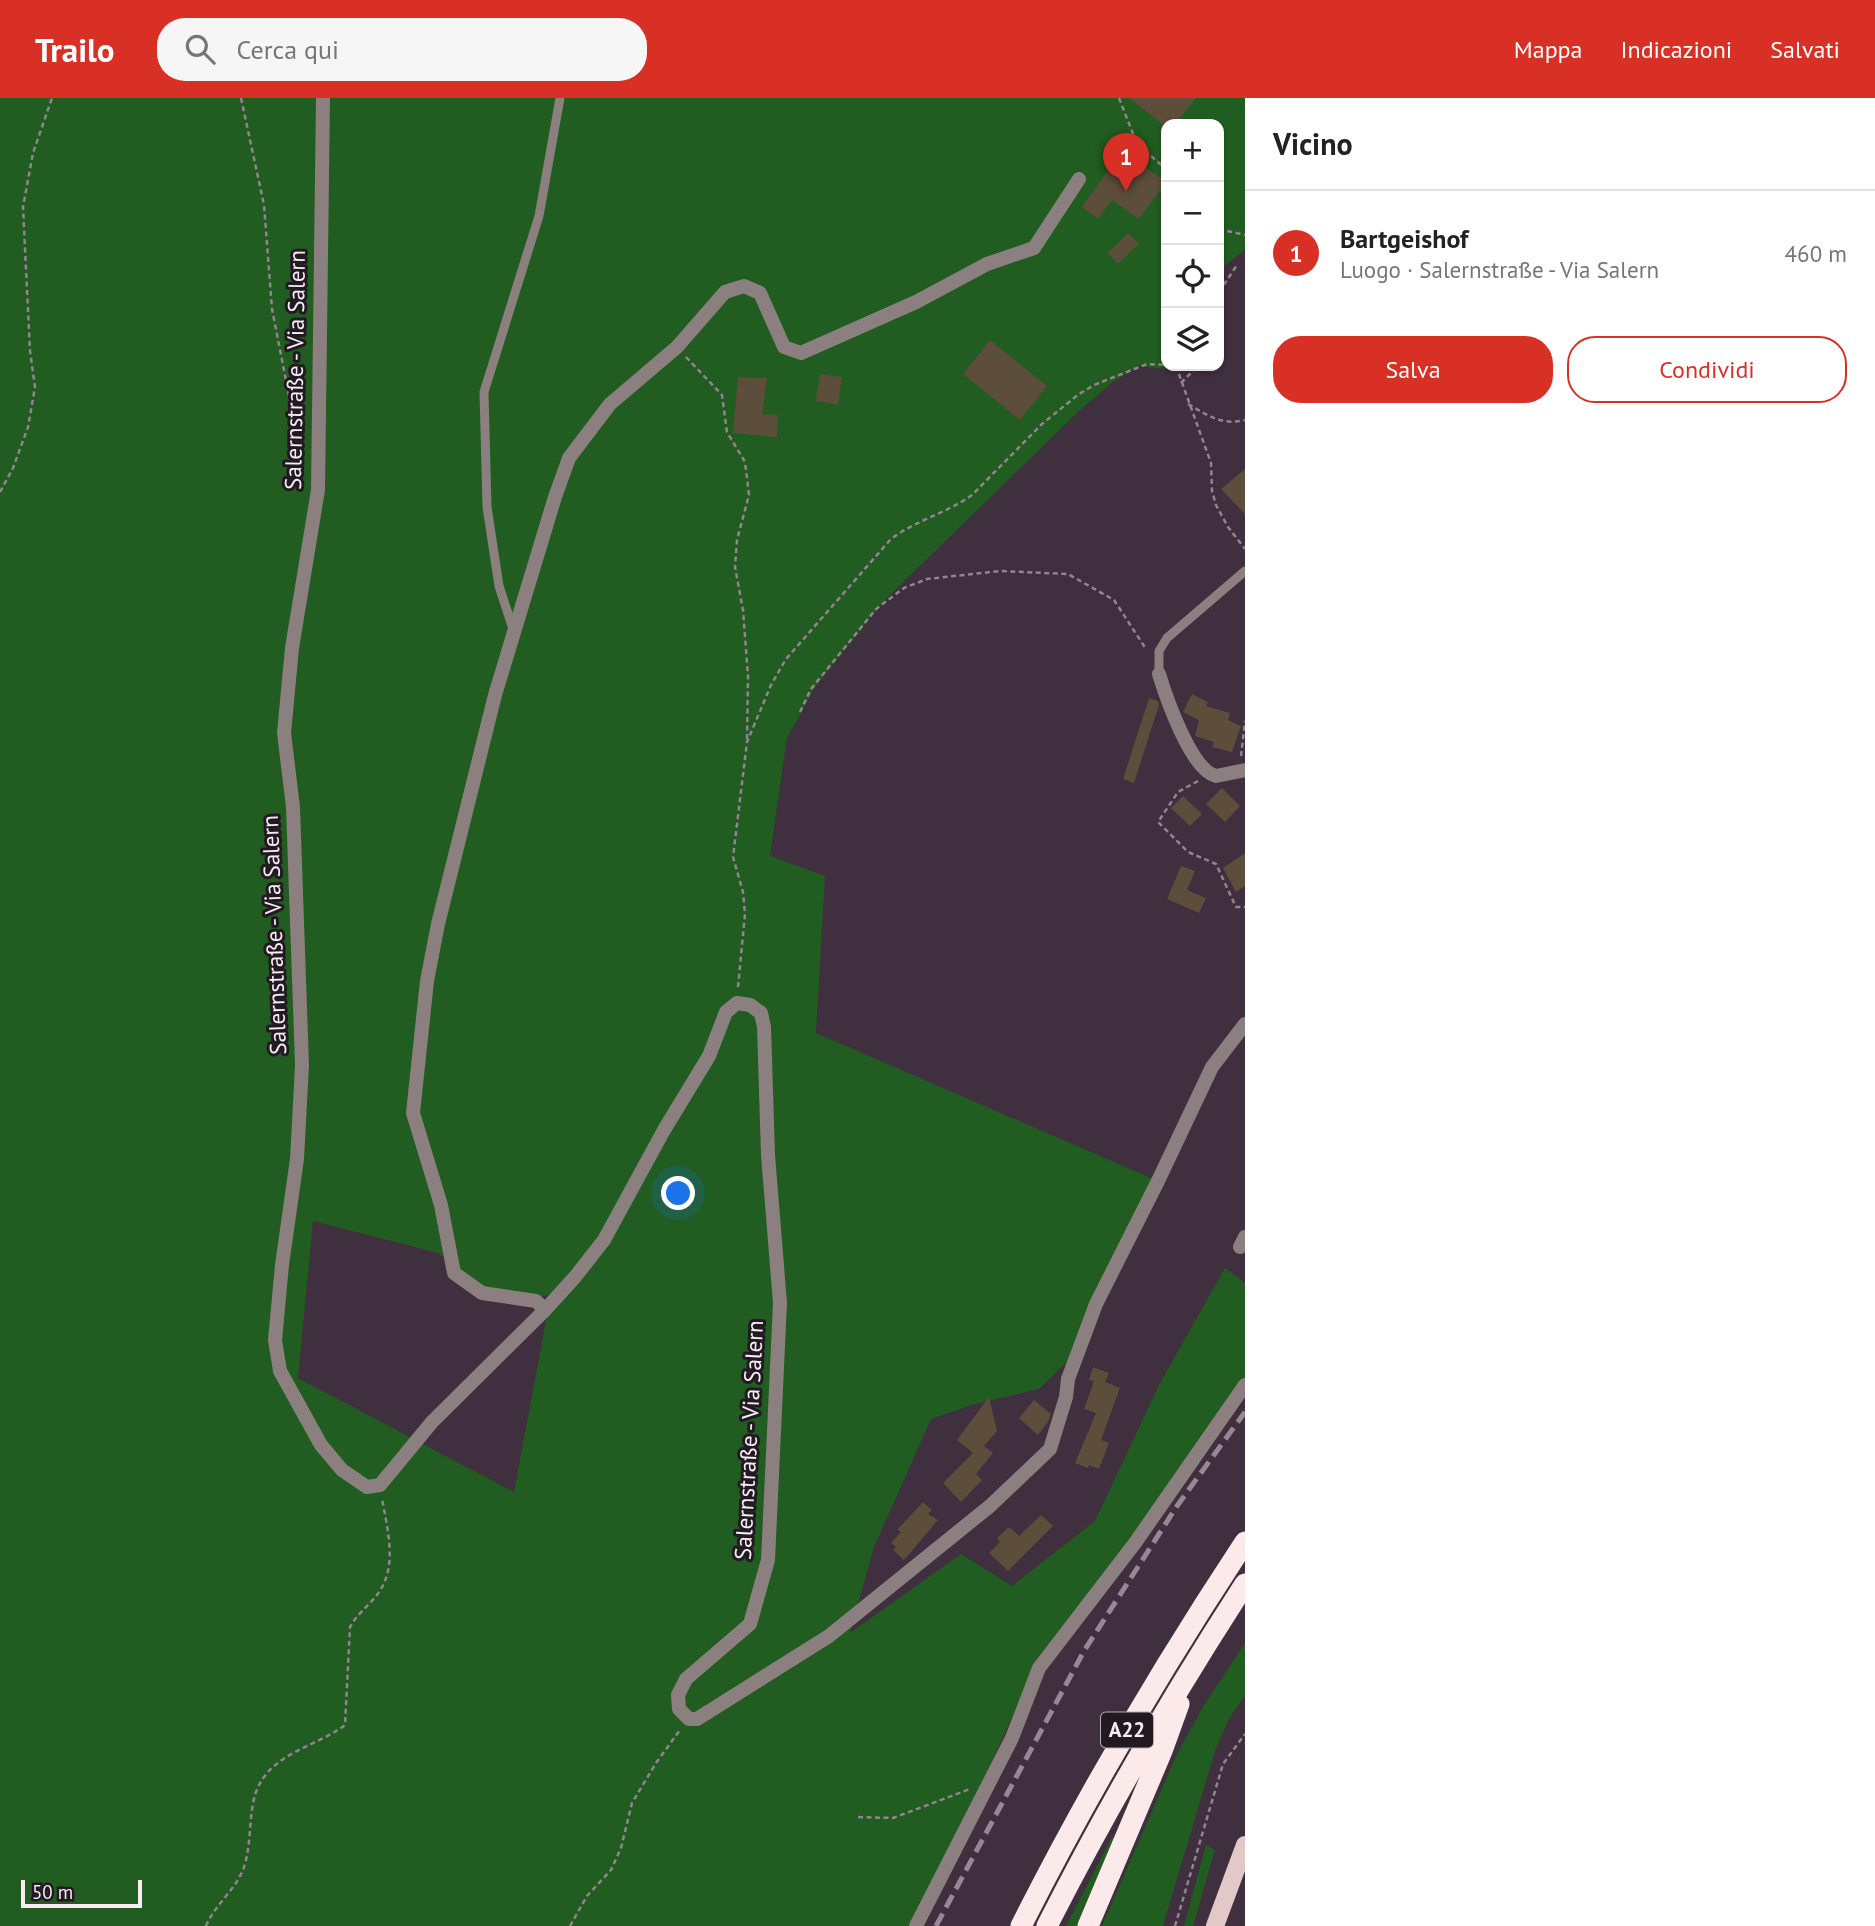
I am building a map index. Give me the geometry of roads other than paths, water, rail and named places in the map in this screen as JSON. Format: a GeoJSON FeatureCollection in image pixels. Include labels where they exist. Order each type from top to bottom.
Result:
{"type":"FeatureCollection","features":[{"type":"Feature","properties":{"kind":"highway","name":"A22"},"geometry":{"type":"LineString","coordinates":[[1021,1926],[1074,1823],[1133,1719],[1245,1542]]}},
{"type":"Feature","properties":{"kind":"highway","name":"A22"},"geometry":{"type":"LineString","coordinates":[[1047,1926],[1142,1749],[1245,1584]]}},
{"type":"Feature","properties":{"kind":"highway"},"geometry":{"type":"LineString","coordinates":[[1088,1926],[1162,1751],[1192,1665]]}},
{"type":"Feature","properties":{"kind":"main road"},"geometry":{"type":"LineString","coordinates":[[1215,1926],[1245,1845]]}},
{"type":"Feature","properties":{"kind":"street","name":"Salernstraße - Via Salern"},"geometry":{"type":"LineString","coordinates":[[323,98],[318,490],[292,648],[285,733],[293,807],[302,1065],[297,1159],[282,1265],[275,1340],[280,1371],[321,1445],[342,1469],[367,1487],[380,1485],[432,1422],[575,1277],[604,1240],[664,1130],[709,1056],[726,1012],[737,1003],[750,1005],[761,1013],[764,1027],[768,1155],[779,1291],[768,1560],[750,1624],[713,1659],[686,1679],[678,1695],[679,1709],[689,1719],[698,1719],[829,1636],[990,1506],[1050,1449],[1066,1397],[1068,1379],[1096,1304],[1212,1067],[1245,1024]]}},
{"type":"Feature","properties":{"kind":"street"},"geometry":{"type":"LineString","coordinates":[[545,1310],[536,1301],[482,1293],[454,1273],[441,1205],[414,1113],[427,981],[438,925],[495,695],[569,458],[610,404],[677,347],[725,292],[744,286],[760,293],[784,347],[801,353],[915,302],[987,264],[1034,248],[1079,179]]}},
{"type":"Feature","properties":{"kind":"street"},"geometry":{"type":"LineString","coordinates":[[1159,674],[1186,740],[1210,775],[1222,776],[1242,770]]}},
{"type":"Feature","properties":{"kind":"street"},"geometry":{"type":"LineString","coordinates":[[916,1926],[992,1779],[1020,1720],[1039,1668],[1129,1551],[1245,1385]]}},
{"type":"Feature","properties":{"kind":"lane"},"geometry":{"type":"LineString","coordinates":[[514,632],[499,586],[487,507],[484,392],[539,216],[561,98]]}},
{"type":"Feature","properties":{"kind":"lane"},"geometry":{"type":"LineString","coordinates":[[1159,674],[1159,651],[1167,638],[1245,570]]}},
{"type":"Feature","properties":{"kind":"railway"},"geometry":{"type":"LineString","coordinates":[[936,1926],[1084,1651],[1177,1506],[1245,1412]]}},
{"type":"Feature","properties":{"kind":"place","name":"Bartgeishof"},"geometry":{"type":"Point","coordinates":[1126,191]}}]}
